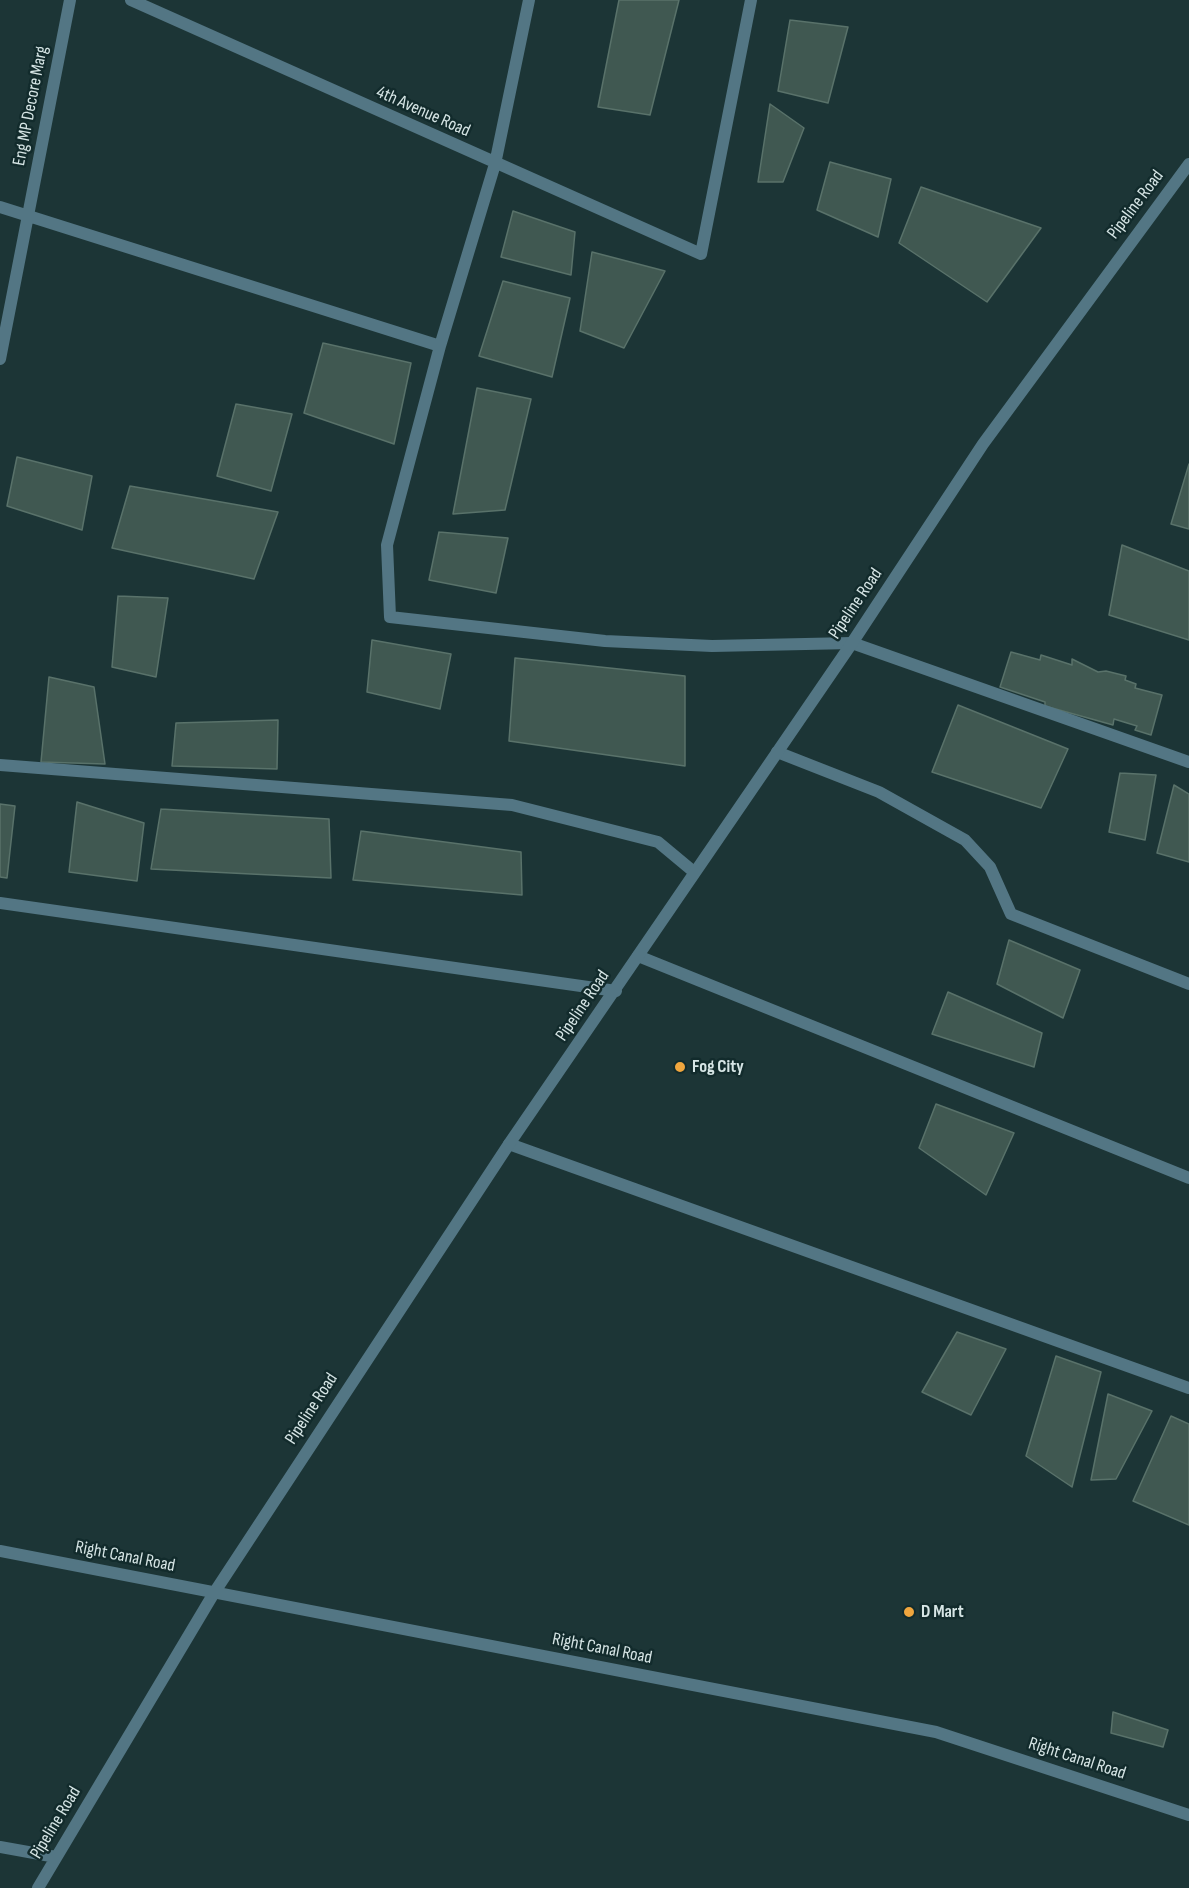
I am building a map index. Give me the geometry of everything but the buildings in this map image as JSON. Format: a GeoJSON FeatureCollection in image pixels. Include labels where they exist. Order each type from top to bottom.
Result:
{"type":"FeatureCollection","features":[{"type":"Feature","properties":{"kind":"street","name":"Eng MP Decore Marg"},"geometry":{"type":"LineString","coordinates":[[0,359],[70,0]]}},
{"type":"Feature","properties":{"kind":"street","name":"4th Avenue Road"},"geometry":{"type":"LineString","coordinates":[[131,0],[701,254],[751,0]]}},
{"type":"Feature","properties":{"kind":"street"},"geometry":{"type":"LineString","coordinates":[[529,0],[495,164],[440,346],[387,545],[390,617],[604,641],[712,646],[852,643],[1189,762]]}},
{"type":"Feature","properties":{"kind":"street","name":"Pipeline Road"},"geometry":{"type":"LineString","coordinates":[[38,1888],[214,1593],[509,1144],[616,991],[694,872],[852,643],[983,444],[1189,164]]}},
{"type":"Feature","properties":{"kind":"street"},"geometry":{"type":"LineString","coordinates":[[0,207],[28,213],[440,346]]}},
{"type":"Feature","properties":{"kind":"street"},"geometry":{"type":"LineString","coordinates":[[777,752],[879,792],[965,840],[990,867],[1011,914],[1189,984]]}},
{"type":"Feature","properties":{"kind":"street"},"geometry":{"type":"LineString","coordinates":[[0,765],[512,805],[658,842],[694,872]]}},
{"type":"Feature","properties":{"kind":"street"},"geometry":{"type":"LineString","coordinates":[[0,903],[616,991]]}},
{"type":"Feature","properties":{"kind":"street"},"geometry":{"type":"LineString","coordinates":[[638,956],[1189,1178]]}},
{"type":"Feature","properties":{"kind":"street"},"geometry":{"type":"LineString","coordinates":[[509,1144],[1189,1388]]}},
{"type":"Feature","properties":{"kind":"street","name":"Right Canal Road"},"geometry":{"type":"LineString","coordinates":[[0,1551],[936,1732],[1189,1815]]}},
{"type":"Feature","properties":{"kind":"street"},"geometry":{"type":"LineString","coordinates":[[0,1847],[56,1857]]}},
{"type":"Feature","properties":{"kind":"place","name":"Fog City"},"geometry":{"type":"Point","coordinates":[680,1067]}},
{"type":"Feature","properties":{"kind":"place","name":"D Mart"},"geometry":{"type":"Point","coordinates":[909,1612]}}]}
